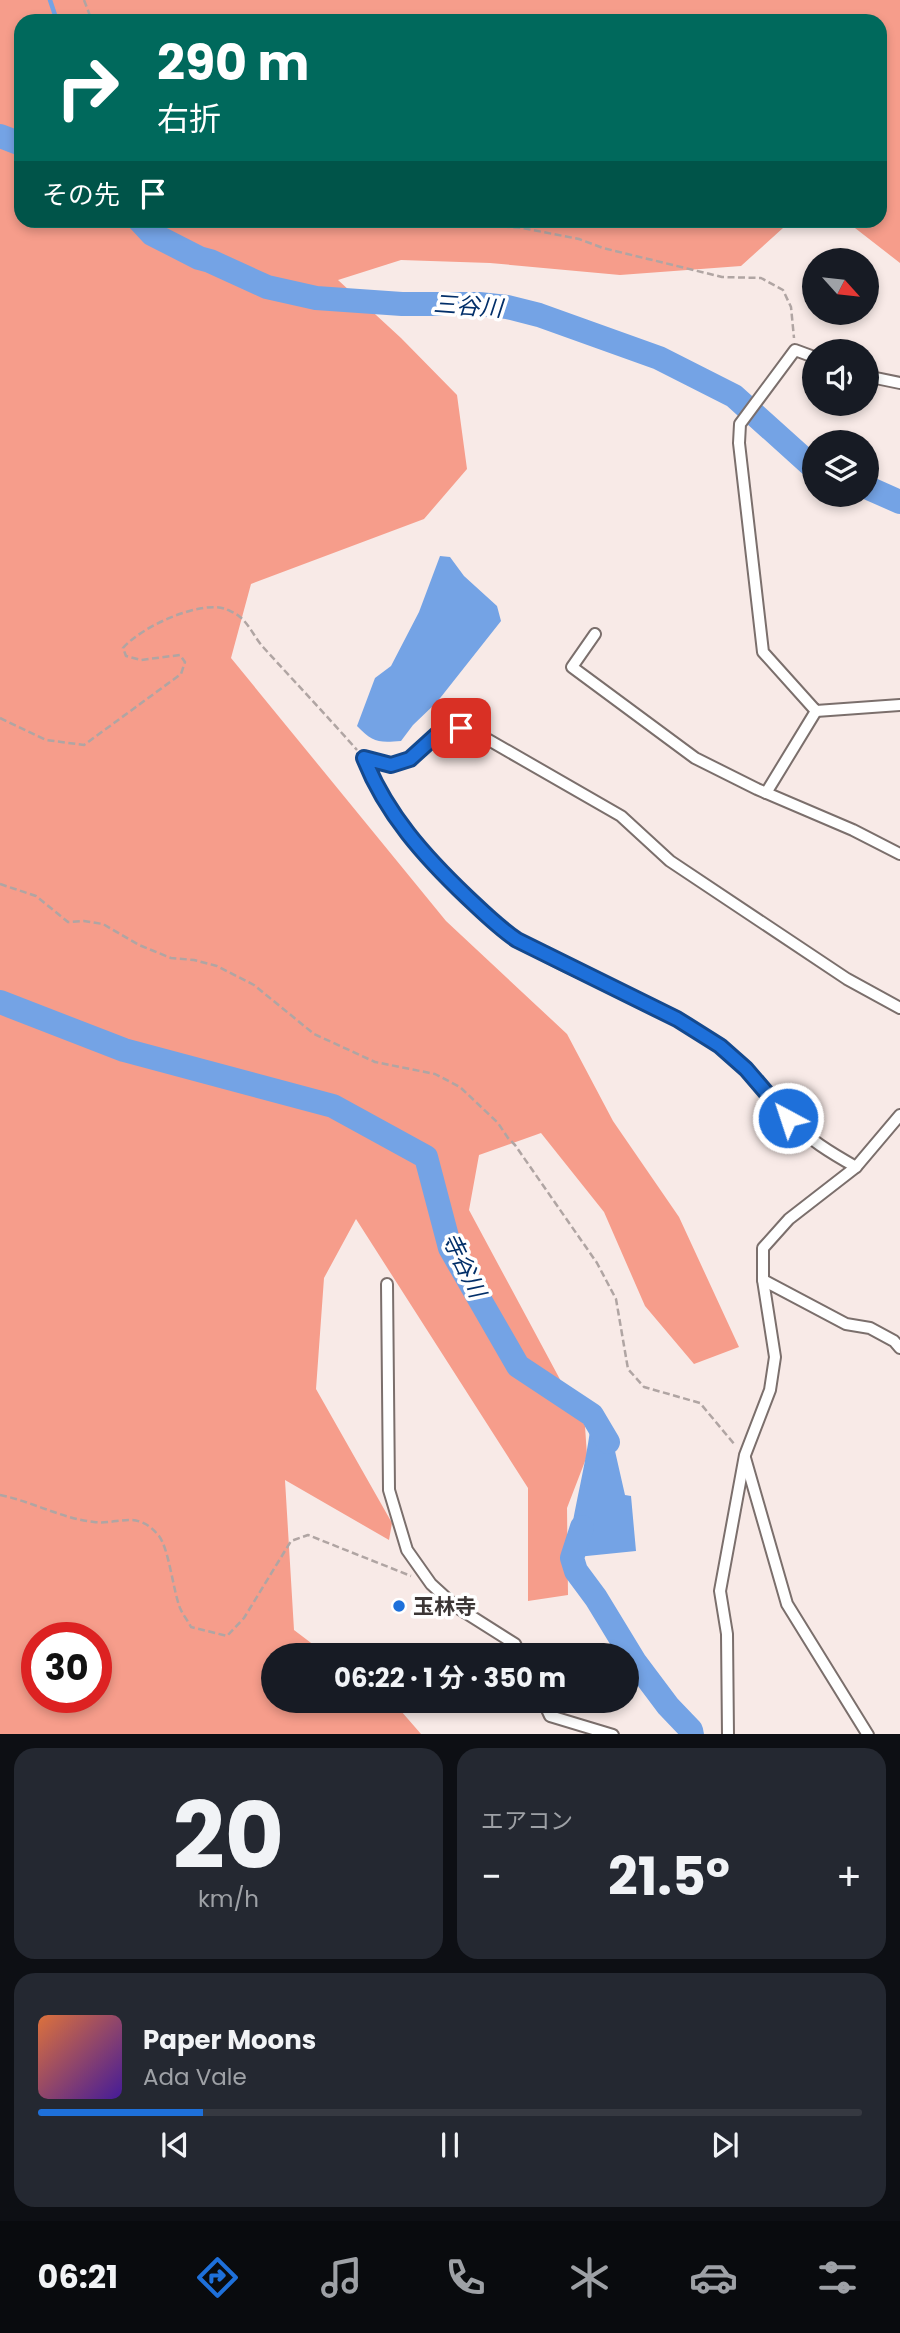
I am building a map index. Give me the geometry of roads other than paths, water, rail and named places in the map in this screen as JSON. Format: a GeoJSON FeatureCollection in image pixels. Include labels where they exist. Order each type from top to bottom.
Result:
{"type":"FeatureCollection","features":[{"type":"Feature","properties":{"kind":"street"},"geometry":{"type":"LineString","coordinates":[[802,352],[795,349],[744,417],[740,424],[738,443],[763,652],[816,711]]}},
{"type":"Feature","properties":{"kind":"street"},"geometry":{"type":"LineString","coordinates":[[879,379],[900,383]]}},
{"type":"Feature","properties":{"kind":"street"},"geometry":{"type":"LineString","coordinates":[[595,634],[572,667],[695,758],[900,854]]}},
{"type":"Feature","properties":{"kind":"street"},"geometry":{"type":"LineString","coordinates":[[816,711],[900,705]]}},
{"type":"Feature","properties":{"kind":"street"},"geometry":{"type":"LineString","coordinates":[[766,793],[816,711]]}},
{"type":"Feature","properties":{"kind":"street"},"geometry":{"type":"LineString","coordinates":[[856,1167],[819,1147],[788,1118],[746,1069],[720,1046],[677,1019],[517,940],[501,929],[426,856],[383,798],[364,758],[391,765],[410,759],[442,730],[461,728],[487,739],[621,816],[670,861],[847,979],[900,1008]]}},
{"type":"Feature","properties":{"kind":"street"},"geometry":{"type":"LineString","coordinates":[[728,1734],[727,1634],[720,1591],[744,1455],[770,1390],[775,1357],[763,1280],[763,1248],[789,1219],[856,1167],[899,1117]]}},
{"type":"Feature","properties":{"kind":"street"},"geometry":{"type":"LineString","coordinates":[[763,1280],[846,1324],[870,1328],[894,1341],[900,1348]]}},
{"type":"Feature","properties":{"kind":"street"},"geometry":{"type":"LineString","coordinates":[[387,1284],[389,1490],[407,1550],[431,1584],[455,1606],[513,1643]]}},
{"type":"Feature","properties":{"kind":"street"},"geometry":{"type":"LineString","coordinates":[[744,1455],[787,1604],[868,1734]]}},
{"type":"Feature","properties":{"kind":"street"},"geometry":{"type":"LineString","coordinates":[[549,1713],[550,1716],[614,1734]]}},
{"type":"Feature","properties":{"kind":"water"},"geometry":{"type":"Polygon","coordinates":[[[440,556],[450,557],[464,576],[497,606],[501,621],[437,702],[401,741],[376,740],[357,726],[375,678],[391,666],[419,612],[440,556]]]}},
{"type":"Feature","properties":{"kind":"water"},"geometry":{"type":"Polygon","coordinates":[[[592,1415],[610,1429],[625,1495],[631,1496],[636,1551],[567,1558],[587,1451],[592,1415]]]}},
{"type":"Feature","properties":{"kind":"waterway"},"geometry":{"type":"LineString","coordinates":[[50,0],[55,14]]}},
{"type":"Feature","properties":{"kind":"waterway","name":"三谷川"},"geometry":{"type":"LineString","coordinates":[[0,136],[14,141]]}},
{"type":"Feature","properties":{"kind":"waterway","name":"三谷川"},"geometry":{"type":"LineString","coordinates":[[146,228],[152,234],[199,258],[267,287],[316,298],[402,304],[479,304],[539,315],[659,358],[734,396],[802,457]]}},
{"type":"Feature","properties":{"kind":"waterway","name":"三谷川"},"geometry":{"type":"LineString","coordinates":[[879,493],[900,502]]}},
{"type":"Feature","properties":{"kind":"waterway","name":"寺谷川"},"geometry":{"type":"LineString","coordinates":[[0,1002],[124,1050],[333,1106],[426,1157],[450,1248],[518,1366],[592,1415],[608,1442]]}},
{"type":"Feature","properties":{"kind":"waterway","name":"寺谷川"},"geometry":{"type":"LineString","coordinates":[[582,1527],[572,1558],[576,1571],[635,1662],[692,1734]]}},
{"type":"Feature","properties":{"kind":"place","name":"玉林寺"},"geometry":{"type":"Point","coordinates":[399,1606]}}]}
